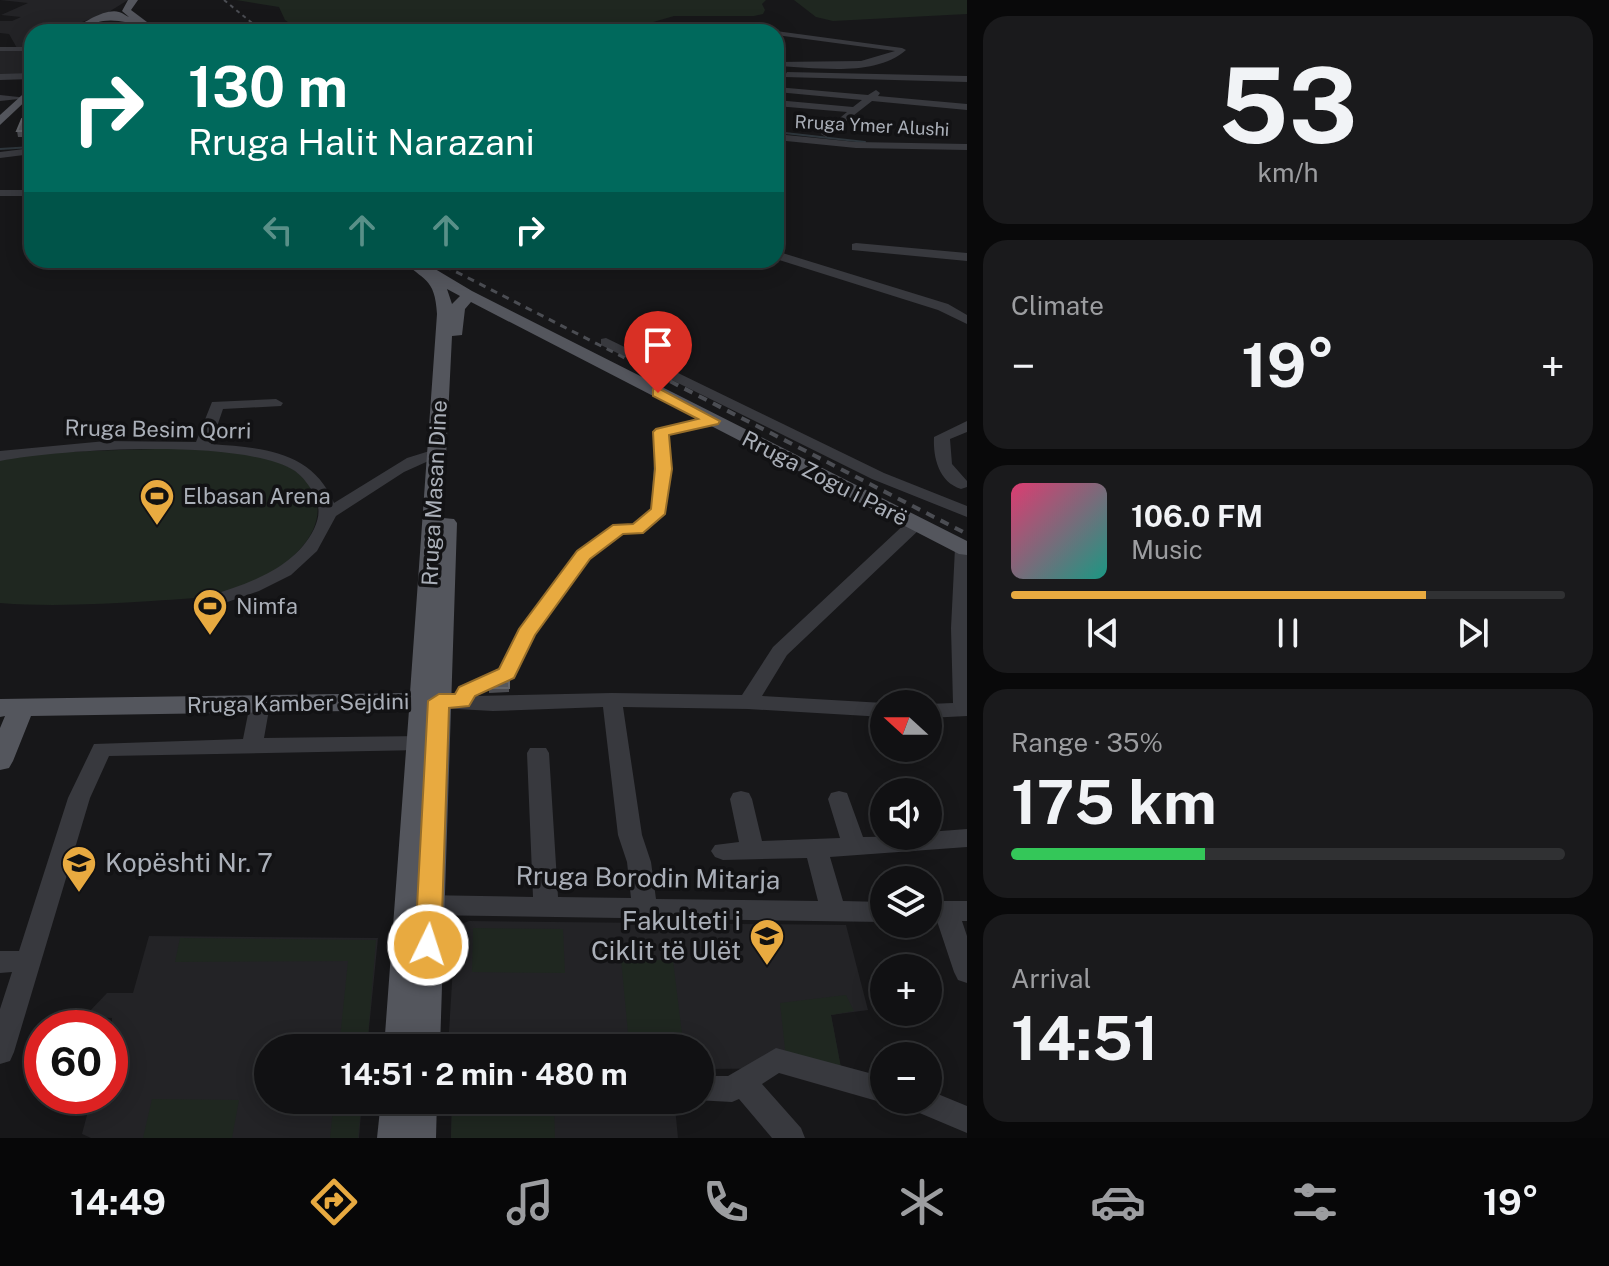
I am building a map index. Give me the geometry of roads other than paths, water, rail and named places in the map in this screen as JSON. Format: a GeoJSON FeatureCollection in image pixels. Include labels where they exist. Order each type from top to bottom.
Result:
{"type":"FeatureCollection","features":[{"type":"Feature","properties":{"kind":"main road"},"geometry":{"type":"LineString","coordinates":[[124,14],[132,0]]}},
{"type":"Feature","properties":{"kind":"main road"},"geometry":{"type":"LineString","coordinates":[[86,24],[106,16],[124,14],[149,24]]}},
{"type":"Feature","properties":{"kind":"main road"},"geometry":{"type":"LineString","coordinates":[[0,122],[24,98]]}},
{"type":"Feature","properties":{"kind":"main road","name":"Rruga Zogu i Parë"},"geometry":{"type":"LineString","coordinates":[[422,268],[712,421],[965,548]]}},
{"type":"Feature","properties":{"kind":"main road"},"geometry":{"type":"LineString","coordinates":[[430,273],[451,314]]}},
{"type":"Feature","properties":{"kind":"main road"},"geometry":{"type":"LineString","coordinates":[[451,314],[467,294]]}},
{"type":"Feature","properties":{"kind":"main road"},"geometry":{"type":"LineString","coordinates":[[451,314],[475,308],[497,309]]}},
{"type":"Feature","properties":{"kind":"main road","name":"Rruga Masan Dine"},"geometry":{"type":"LineString","coordinates":[[441,701],[436,454],[451,314]]}},
{"type":"Feature","properties":{"kind":"main road","name":"Rruga Masan Dine"},"geometry":{"type":"LineString","coordinates":[[441,701],[451,314]]}},
{"type":"Feature","properties":{"kind":"main road"},"geometry":{"type":"LineString","coordinates":[[423,1034],[422,743],[441,701]]}},
{"type":"Feature","properties":{"kind":"main road"},"geometry":{"type":"LineString","coordinates":[[403,1034],[421,905],[441,701]]}},
{"type":"Feature","properties":{"kind":"main road","name":"Rruga Kamber Sejdini"},"geometry":{"type":"LineString","coordinates":[[11,708],[441,701]]}},
{"type":"Feature","properties":{"kind":"main road"},"geometry":{"type":"LineString","coordinates":[[1,754],[11,708]]}},
{"type":"Feature","properties":{"kind":"main road"},"geometry":{"type":"LineString","coordinates":[[395,1138],[397,1114]]}},
{"type":"Feature","properties":{"kind":"main road"},"geometry":{"type":"LineString","coordinates":[[418,1138],[419,1114]]}},
{"type":"Feature","properties":{"kind":"street"},"geometry":{"type":"LineString","coordinates":[[784,34],[902,50],[893,56],[865,63],[784,64]]}},
{"type":"Feature","properties":{"kind":"street"},"geometry":{"type":"LineString","coordinates":[[0,49],[24,49]]}},
{"type":"Feature","properties":{"kind":"street"},"geometry":{"type":"LineString","coordinates":[[784,75],[967,79]]}},
{"type":"Feature","properties":{"kind":"street"},"geometry":{"type":"LineString","coordinates":[[0,77],[24,76]]}},
{"type":"Feature","properties":{"kind":"street"},"geometry":{"type":"LineString","coordinates":[[826,134],[895,77]]}},
{"type":"Feature","properties":{"kind":"street"},"geometry":{"type":"LineString","coordinates":[[784,90],[967,107]]}},
{"type":"Feature","properties":{"kind":"street"},"geometry":{"type":"LineString","coordinates":[[0,98],[24,95]]}},
{"type":"Feature","properties":{"kind":"street"},"geometry":{"type":"LineString","coordinates":[[784,104],[853,110]]}},
{"type":"Feature","properties":{"kind":"street"},"geometry":{"type":"LineString","coordinates":[[784,130],[891,140]]}},
{"type":"Feature","properties":{"kind":"street","name":"Rruga Ymer Alushi"},"geometry":{"type":"LineString","coordinates":[[784,138],[856,145],[967,147]]}},
{"type":"Feature","properties":{"kind":"street"},"geometry":{"type":"LineString","coordinates":[[0,144],[24,142]]}},
{"type":"Feature","properties":{"kind":"street"},"geometry":{"type":"LineString","coordinates":[[0,155],[24,152]]}},
{"type":"Feature","properties":{"kind":"street"},"geometry":{"type":"LineString","coordinates":[[0,193],[24,193]]}},
{"type":"Feature","properties":{"kind":"street"},"geometry":{"type":"LineString","coordinates":[[856,247],[967,257]]}},
{"type":"Feature","properties":{"kind":"street"},"geometry":{"type":"LineString","coordinates":[[784,257],[943,307],[967,320]]}},
{"type":"Feature","properties":{"kind":"street"},"geometry":{"type":"LineString","coordinates":[[606,342],[878,476],[967,512]]}},
{"type":"Feature","properties":{"kind":"street"},"geometry":{"type":"LineString","coordinates":[[202,448],[217,405],[276,403]]}},
{"type":"Feature","properties":{"kind":"street"},"geometry":{"type":"LineString","coordinates":[[441,701],[507,673],[526,634],[584,555],[620,529],[637,530],[659,511],[663,469],[661,432],[712,421]]}},
{"type":"Feature","properties":{"kind":"street"},"geometry":{"type":"LineString","coordinates":[[940,500],[964,482],[946,469],[942,437],[967,426]]}},
{"type":"Feature","properties":{"kind":"street","name":"Rruga Besim Qorri"},"geometry":{"type":"LineString","coordinates":[[0,456],[36,450],[246,450],[290,463],[316,483],[329,513]]}},
{"type":"Feature","properties":{"kind":"street"},"geometry":{"type":"LineString","coordinates":[[216,600],[261,585],[299,562],[319,539],[329,513],[379,484],[411,460],[436,454]]}},
{"type":"Feature","properties":{"kind":"street"},"geometry":{"type":"LineString","coordinates":[[748,702],[780,651],[915,524]]}},
{"type":"Feature","properties":{"kind":"street"},"geometry":{"type":"LineString","coordinates":[[942,711],[966,712],[961,628],[965,548]]}},
{"type":"Feature","properties":{"kind":"street"},"geometry":{"type":"LineString","coordinates":[[612,700],[630,835],[639,862],[645,909]]}},
{"type":"Feature","properties":{"kind":"street","name":"Rruga Kamber Sejdini"},"geometry":{"type":"LineString","coordinates":[[441,701],[493,704],[612,700],[748,702],[870,709]]}},
{"type":"Feature","properties":{"kind":"street"},"geometry":{"type":"LineString","coordinates":[[252,745],[260,704]]}},
{"type":"Feature","properties":{"kind":"street"},"geometry":{"type":"LineString","coordinates":[[0,1052],[79,798],[86,788],[99,751],[110,747],[422,743]]}},
{"type":"Feature","properties":{"kind":"street"},"geometry":{"type":"LineString","coordinates":[[538,753],[546,906]]}},
{"type":"Feature","properties":{"kind":"street"},"geometry":{"type":"LineString","coordinates":[[741,799],[753,851]]}},
{"type":"Feature","properties":{"kind":"street"},"geometry":{"type":"LineString","coordinates":[[839,799],[854,846]]}},
{"type":"Feature","properties":{"kind":"street"},"geometry":{"type":"LineString","coordinates":[[723,851],[816,849],[967,838]]}},
{"type":"Feature","properties":{"kind":"street"},"geometry":{"type":"LineString","coordinates":[[816,849],[833,911]]}},
{"type":"Feature","properties":{"kind":"street","name":"Rruga Borodin Mitarja"},"geometry":{"type":"LineString","coordinates":[[421,905],[870,912]]}},
{"type":"Feature","properties":{"kind":"street"},"geometry":{"type":"LineString","coordinates":[[947,911],[967,972]]}},
{"type":"Feature","properties":{"kind":"street"},"geometry":{"type":"LineString","coordinates":[[0,962],[28,961]]}},
{"type":"Feature","properties":{"kind":"street"},"geometry":{"type":"LineString","coordinates":[[714,1089],[732,1089],[776,1060],[870,1086]]}},
{"type":"Feature","properties":{"kind":"street"},"geometry":{"type":"LineString","coordinates":[[743,1083],[791,1138]]}},
{"type":"Feature","properties":{"kind":"street"},"geometry":{"type":"LineString","coordinates":[[942,1109],[967,1120]]}},
{"type":"Feature","properties":{"kind":"waterway"},"geometry":{"type":"LineString","coordinates":[[784,133],[865,142]]}},
{"type":"Feature","properties":{"kind":"waterway"},"geometry":{"type":"LineString","coordinates":[[0,149],[24,148]]}},
{"type":"Feature","properties":{"kind":"railway"},"geometry":{"type":"LineString","coordinates":[[224,0],[253,24]]}},
{"type":"Feature","properties":{"kind":"railway"},"geometry":{"type":"LineString","coordinates":[[449,268],[660,376]]}},
{"type":"Feature","properties":{"kind":"railway"},"geometry":{"type":"LineString","coordinates":[[656,374],[967,534]]}},
{"type":"Feature","properties":{"kind":"place","name":"Elbasan Arena"},"geometry":{"type":"Point","coordinates":[157,527]}},
{"type":"Feature","properties":{"kind":"place","name":"Nimfa"},"geometry":{"type":"Point","coordinates":[210,637]}},
{"type":"Feature","properties":{"kind":"place","name":"Kopështi Nr. 7"},"geometry":{"type":"Point","coordinates":[79,894]}},
{"type":"Feature","properties":{"kind":"place","name":"Fakulteti i Ciklit të Ulët"},"geometry":{"type":"Point","coordinates":[767,967]}}]}
